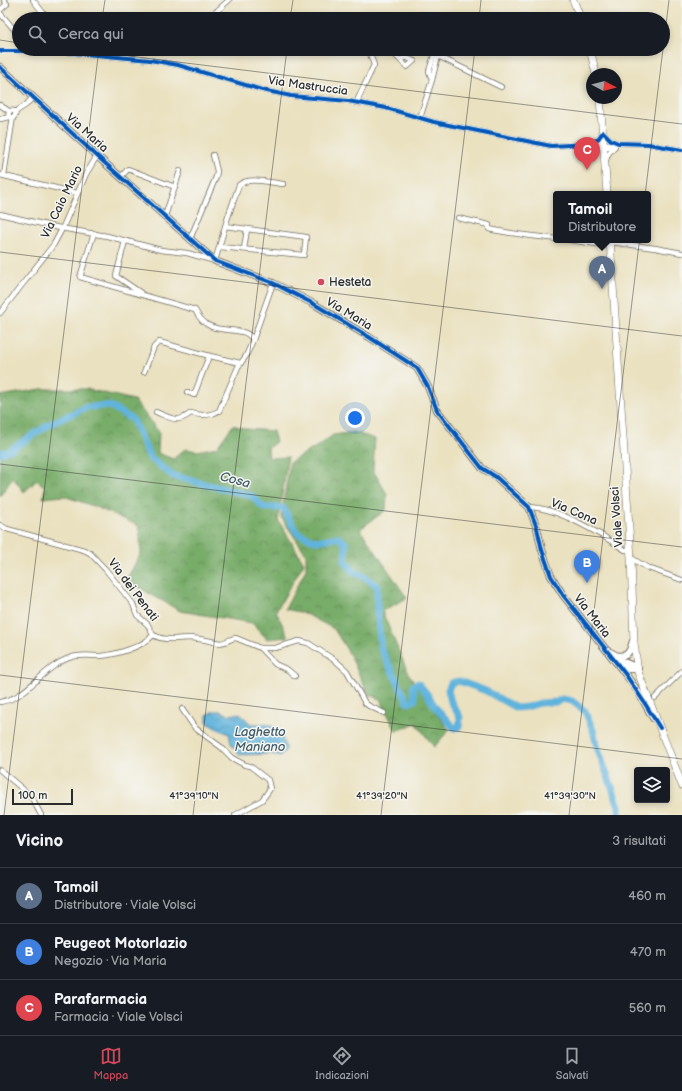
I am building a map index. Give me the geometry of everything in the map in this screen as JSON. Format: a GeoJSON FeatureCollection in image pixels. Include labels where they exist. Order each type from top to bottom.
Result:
{"type":"FeatureCollection","features":[{"type":"Feature","properties":{"kind":"main road"},"geometry":{"type":"LineString","coordinates":[[574,0],[578,12]]}},
{"type":"Feature","properties":{"kind":"main road"},"geometry":{"type":"LineString","coordinates":[[592,56],[595,68]]}},
{"type":"Feature","properties":{"kind":"main road"},"geometry":{"type":"LineString","coordinates":[[601,104],[607,191]]}},
{"type":"Feature","properties":{"kind":"main road","name":"Viale Volsci"},"geometry":{"type":"LineString","coordinates":[[610,243],[634,638],[638,668],[682,785]]}},
{"type":"Feature","properties":{"kind":"street"},"geometry":{"type":"LineString","coordinates":[[4,0],[7,4],[0,12],[12,27]]}},
{"type":"Feature","properties":{"kind":"street"},"geometry":{"type":"LineString","coordinates":[[33,0],[42,12]]}},
{"type":"Feature","properties":{"kind":"street"},"geometry":{"type":"LineString","coordinates":[[216,12],[229,0]]}},
{"type":"Feature","properties":{"kind":"street","name":"Via Mastruccia"},"geometry":{"type":"LineString","coordinates":[[0,51],[12,51]]}},
{"type":"Feature","properties":{"kind":"street","name":"Via Mastruccia"},"geometry":{"type":"LineString","coordinates":[[111,56],[150,60],[178,65],[262,90],[291,96],[356,103],[386,108],[461,128],[551,146],[591,145],[599,148],[615,145]]}},
{"type":"Feature","properties":{"kind":"street"},"geometry":{"type":"LineString","coordinates":[[356,103],[374,65],[371,56]]}},
{"type":"Feature","properties":{"kind":"street"},"geometry":{"type":"LineString","coordinates":[[396,56],[400,60]]}},
{"type":"Feature","properties":{"kind":"street"},"geometry":{"type":"LineString","coordinates":[[432,80],[428,71],[433,56]]}},
{"type":"Feature","properties":{"kind":"street"},"geometry":{"type":"LineString","coordinates":[[420,118],[438,56],[501,87]]}},
{"type":"Feature","properties":{"kind":"street","name":"Via Maria"},"geometry":{"type":"LineString","coordinates":[[0,67],[97,156],[216,261],[273,284],[330,314],[417,368],[428,387],[437,410],[482,468],[496,477],[529,506],[551,576],[563,595],[639,693],[660,728]]}},
{"type":"Feature","properties":{"kind":"street"},"geometry":{"type":"LineString","coordinates":[[1,118],[12,114],[26,105],[33,97]]}},
{"type":"Feature","properties":{"kind":"street"},"geometry":{"type":"LineString","coordinates":[[0,105],[12,114]]}},
{"type":"Feature","properties":{"kind":"street"},"geometry":{"type":"LineString","coordinates":[[12,114],[2,175],[77,193]]}},
{"type":"Feature","properties":{"kind":"street"},"geometry":{"type":"LineString","coordinates":[[605,162],[602,156],[591,145],[603,132],[615,145]]}},
{"type":"Feature","properties":{"kind":"street"},"geometry":{"type":"LineString","coordinates":[[605,162],[608,154],[615,145],[622,143],[648,144],[682,150]]}},
{"type":"Feature","properties":{"kind":"street"},"geometry":{"type":"LineString","coordinates":[[190,239],[216,177],[217,171],[213,155]]}},
{"type":"Feature","properties":{"kind":"street","name":"Via Caio Mario"},"geometry":{"type":"LineString","coordinates":[[0,313],[54,244],[63,228],[77,193],[97,156]]}},
{"type":"Feature","properties":{"kind":"street"},"geometry":{"type":"LineString","coordinates":[[121,177],[128,169],[175,187]]}},
{"type":"Feature","properties":{"kind":"street"},"geometry":{"type":"LineString","coordinates":[[165,216],[180,171]]}},
{"type":"Feature","properties":{"kind":"street"},"geometry":{"type":"LineString","coordinates":[[0,214],[16,219],[94,233],[161,250],[187,253],[216,261],[225,226],[237,190],[242,183],[252,181],[283,184]]}},
{"type":"Feature","properties":{"kind":"street"},"geometry":{"type":"LineString","coordinates":[[458,218],[489,225],[489,229],[553,239]]}},
{"type":"Feature","properties":{"kind":"street"},"geometry":{"type":"LineString","coordinates":[[220,247],[304,256],[306,237],[225,226]]}},
{"type":"Feature","properties":{"kind":"street"},"geometry":{"type":"LineString","coordinates":[[244,249],[246,228]]}},
{"type":"Feature","properties":{"kind":"street"},"geometry":{"type":"LineString","coordinates":[[94,233],[80,277],[195,310],[209,326],[224,330],[240,331],[251,336],[253,340]]}},
{"type":"Feature","properties":{"kind":"street"},"geometry":{"type":"LineString","coordinates":[[125,241],[116,276],[144,296]]}},
{"type":"Feature","properties":{"kind":"street"},"geometry":{"type":"LineString","coordinates":[[610,243],[655,248],[682,254]]}},
{"type":"Feature","properties":{"kind":"street"},"geometry":{"type":"LineString","coordinates":[[156,412],[172,419],[179,420],[184,419],[192,413],[198,416],[211,415],[219,411],[240,363],[246,356],[253,340],[273,284]]}},
{"type":"Feature","properties":{"kind":"street"},"geometry":{"type":"LineString","coordinates":[[144,372],[154,347],[160,342],[240,363]]}},
{"type":"Feature","properties":{"kind":"street"},"geometry":{"type":"LineString","coordinates":[[188,392],[194,394],[209,356]]}},
{"type":"Feature","properties":{"kind":"street","name":"Via Cona"},"geometry":{"type":"LineString","coordinates":[[529,506],[578,522],[625,550],[655,571],[682,580]]}},
{"type":"Feature","properties":{"kind":"street","name":"Via dei Penati"},"geometry":{"type":"LineString","coordinates":[[0,525],[7,529],[84,550],[90,554],[106,570],[133,604],[138,616],[148,625],[153,635],[150,639],[141,644],[123,651],[100,656],[70,657],[61,661],[17,697],[0,702]]}},
{"type":"Feature","properties":{"kind":"street"},"geometry":{"type":"LineString","coordinates":[[153,635],[158,638],[169,640],[190,638],[220,643],[236,638],[260,648],[275,648],[299,641],[308,643],[336,661],[347,671],[365,703],[384,713]]}},
{"type":"Feature","properties":{"kind":"street"},"geometry":{"type":"LineString","coordinates":[[607,651],[618,656],[626,655],[630,650],[634,638]]}},
{"type":"Feature","properties":{"kind":"street"},"geometry":{"type":"LineString","coordinates":[[260,648],[275,664],[288,670],[295,676]]}},
{"type":"Feature","properties":{"kind":"street"},"geometry":{"type":"LineString","coordinates":[[607,651],[619,660],[638,668]]}},
{"type":"Feature","properties":{"kind":"street"},"geometry":{"type":"LineString","coordinates":[[615,661],[626,669],[630,670],[638,668]]}},
{"type":"Feature","properties":{"kind":"street"},"geometry":{"type":"LineString","coordinates":[[655,698],[682,671]]}},
{"type":"Feature","properties":{"kind":"street"},"geometry":{"type":"LineString","coordinates":[[182,709],[195,728],[221,747],[232,758],[250,766],[268,780],[270,789],[262,800],[235,815]]}},
{"type":"Feature","properties":{"kind":"street"},"geometry":{"type":"LineString","coordinates":[[0,770],[30,796],[42,815]]}},
{"type":"Feature","properties":{"kind":"green space"},"geometry":{"type":"Polygon","coordinates":[[[41,389],[87,389],[134,400],[159,432],[158,453],[173,459],[185,449],[197,451],[217,447],[233,425],[247,429],[273,431],[276,442],[268,448],[269,458],[288,457],[278,520],[304,563],[276,611],[288,637],[267,639],[252,623],[180,611],[126,580],[141,553],[139,526],[96,507],[64,496],[43,498],[45,487],[37,480],[24,492],[13,478],[0,496],[0,396],[41,389]]]}},
{"type":"Feature","properties":{"kind":"green space"},"geometry":{"type":"Polygon","coordinates":[[[354,432],[375,439],[373,470],[387,494],[386,510],[360,529],[407,598],[382,611],[408,673],[449,730],[434,747],[416,723],[396,731],[380,699],[368,694],[350,655],[334,629],[304,613],[285,609],[306,569],[306,554],[281,517],[290,462],[321,444],[333,435],[354,432]]]}},
{"type":"Feature","properties":{"kind":"water","name":"Laghetto Maniano"},"geometry":{"type":"Polygon","coordinates":[[[213,711],[220,711],[230,715],[239,713],[251,724],[265,724],[275,728],[282,736],[286,750],[281,756],[271,754],[239,755],[231,744],[229,734],[207,722],[207,715],[213,711]]]}},
{"type":"Feature","properties":{"kind":"waterway","name":"Cosa"},"geometry":{"type":"LineString","coordinates":[[0,453],[10,450],[50,424],[87,407],[110,406],[133,420],[150,458],[173,476],[252,496],[264,508],[283,508],[297,533],[317,541],[338,537],[346,544],[345,561],[353,571],[365,577],[377,586],[377,611],[381,649],[408,703],[415,700],[413,686],[418,683],[436,708],[454,728],[459,727],[460,717],[451,702],[448,690],[451,683],[459,681],[486,691],[516,708],[527,707],[540,703],[557,702],[562,699],[572,701],[585,711],[593,730],[598,750],[619,806],[619,815]]}},
{"type":"Feature","properties":{"kind":"cycle path"},"geometry":{"type":"LineString","coordinates":[[0,51],[12,51]]}},
{"type":"Feature","properties":{"kind":"cycle path"},"geometry":{"type":"LineString","coordinates":[[107,56],[150,60],[178,65],[262,90],[291,96],[348,101],[386,108],[434,122],[551,146],[588,144],[598,139],[603,132],[611,140],[618,143],[648,144],[682,150]]}},
{"type":"Feature","properties":{"kind":"cycle path"},"geometry":{"type":"LineString","coordinates":[[0,67],[215,261],[273,283],[314,304],[417,368],[428,387],[437,410],[482,468],[496,477],[529,507],[537,528],[542,550],[551,576],[563,595],[626,675],[660,728]]}},
{"type":"Feature","properties":{"kind":"place","name":"Parafarmacia"},"geometry":{"type":"Point","coordinates":[587,170]}},
{"type":"Feature","properties":{"kind":"place","name":"Hesteta"},"geometry":{"type":"Point","coordinates":[321,282]}},
{"type":"Feature","properties":{"kind":"place","name":"Tamoil"},"geometry":{"type":"Point","coordinates":[602,289]}},
{"type":"Feature","properties":{"kind":"place","name":"Peugeot Motorlazio"},"geometry":{"type":"Point","coordinates":[587,583]}}]}
